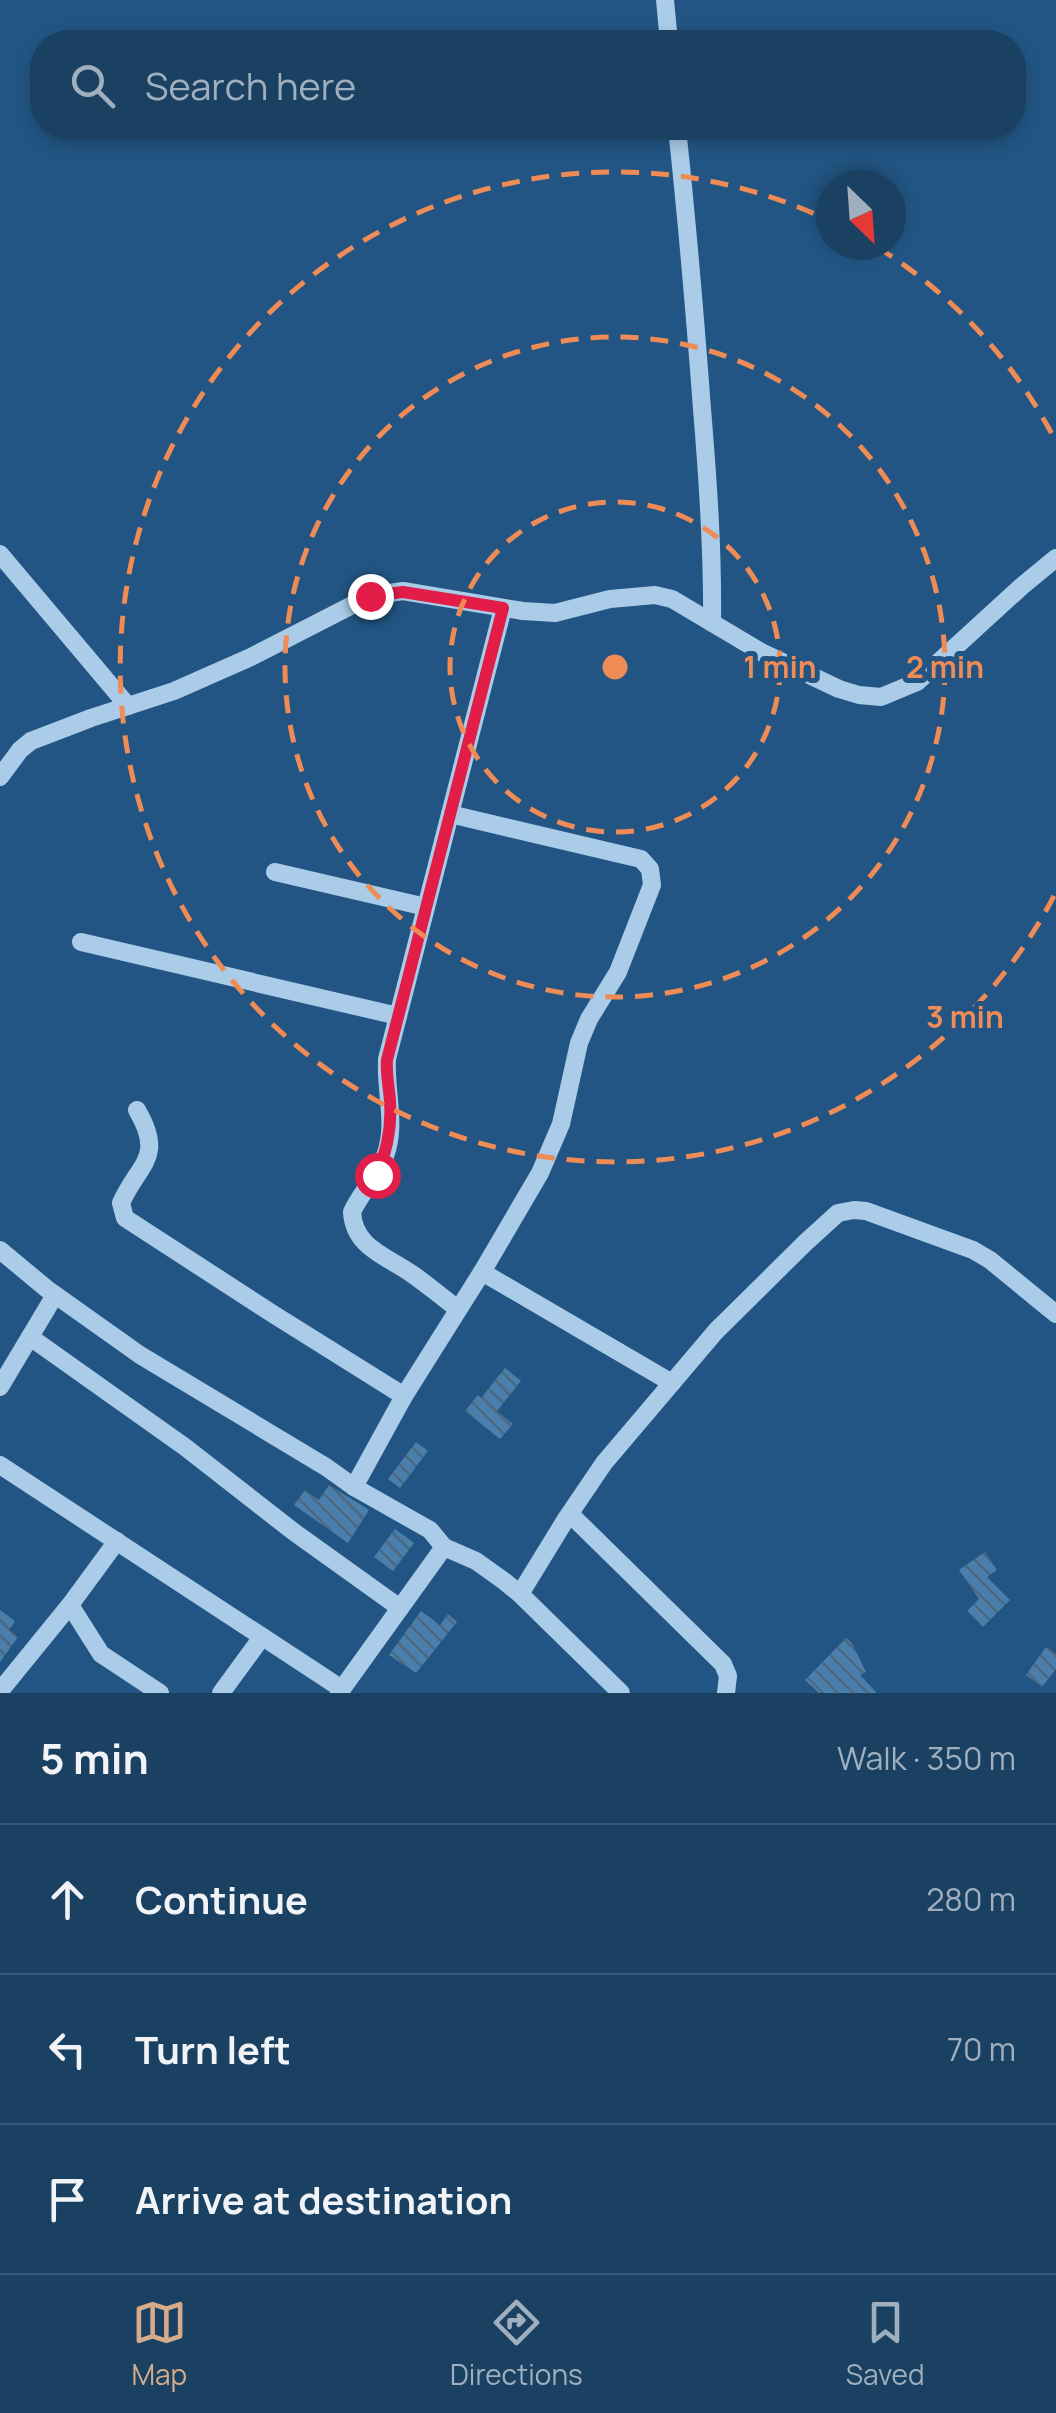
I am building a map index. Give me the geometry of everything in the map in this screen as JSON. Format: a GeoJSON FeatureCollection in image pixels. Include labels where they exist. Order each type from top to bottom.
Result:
{"type":"FeatureCollection","features":[{"type":"Feature","properties":{"kind":"street"},"geometry":{"type":"LineString","coordinates":[[665,0],[668,30]]}},
{"type":"Feature","properties":{"kind":"street"},"geometry":{"type":"LineString","coordinates":[[678,140],[709,493],[712,623]]}},
{"type":"Feature","properties":{"kind":"street"},"geometry":{"type":"LineString","coordinates":[[0,554],[128,706]]}},
{"type":"Feature","properties":{"kind":"street"},"geometry":{"type":"LineString","coordinates":[[0,777],[31,741],[174,691],[370,596],[403,592],[554,613],[610,599],[654,595],[672,599],[839,690],[882,698],[917,682],[1056,558]]}},
{"type":"Feature","properties":{"kind":"street"},"geometry":{"type":"LineString","coordinates":[[458,1310],[410,1272],[372,1250],[357,1235],[352,1212],[377,1175],[387,1151],[387,1060],[503,608]]}},
{"type":"Feature","properties":{"kind":"street"},"geometry":{"type":"LineString","coordinates":[[354,1488],[404,1396],[540,1173],[561,1124],[579,1042],[618,972],[652,884],[650,869],[641,859],[450,814]]}},
{"type":"Feature","properties":{"kind":"street"},"geometry":{"type":"LineString","coordinates":[[276,872],[426,906]]}},
{"type":"Feature","properties":{"kind":"street"},"geometry":{"type":"LineString","coordinates":[[81,942],[398,1016]]}},
{"type":"Feature","properties":{"kind":"street"},"geometry":{"type":"LineString","coordinates":[[136,1110],[150,1144],[145,1166],[120,1203],[125,1218],[404,1396]]}},
{"type":"Feature","properties":{"kind":"street"},"geometry":{"type":"LineString","coordinates":[[520,1594],[604,1463],[716,1331],[838,1214],[854,1210],[899,1222],[973,1250],[1056,1314]]}},
{"type":"Feature","properties":{"kind":"street"},"geometry":{"type":"LineString","coordinates":[[0,1250],[140,1355],[326,1467],[354,1488],[430,1530],[444,1547],[476,1561],[520,1594],[621,1693]]}},
{"type":"Feature","properties":{"kind":"street"},"geometry":{"type":"LineString","coordinates":[[482,1272],[672,1383]]}},
{"type":"Feature","properties":{"kind":"street"},"geometry":{"type":"LineString","coordinates":[[0,1386],[55,1295]]}},
{"type":"Feature","properties":{"kind":"street"},"geometry":{"type":"LineString","coordinates":[[30,1337],[400,1608]]}},
{"type":"Feature","properties":{"kind":"street"},"geometry":{"type":"LineString","coordinates":[[0,1464],[340,1691],[444,1547]]}},
{"type":"Feature","properties":{"kind":"street"},"geometry":{"type":"LineString","coordinates":[[570,1514],[724,1664],[728,1676],[726,1693]]}},
{"type":"Feature","properties":{"kind":"street"},"geometry":{"type":"LineString","coordinates":[[0,1691],[117,1541]]}},
{"type":"Feature","properties":{"kind":"street"},"geometry":{"type":"LineString","coordinates":[[70,1605],[101,1654],[160,1693]]}},
{"type":"Feature","properties":{"kind":"street"},"geometry":{"type":"LineString","coordinates":[[221,1693],[262,1637]]}},
{"type":"Feature","properties":{"kind":"building"},"geometry":{"type":"Polygon","coordinates":[[[505,1368],[521,1381],[497,1411],[513,1424],[500,1439],[465,1411],[505,1368]]]}},
{"type":"Feature","properties":{"kind":"building"},"geometry":{"type":"Polygon","coordinates":[[[416,1442],[428,1451],[400,1488],[388,1479],[416,1442]]]}},
{"type":"Feature","properties":{"kind":"building"},"geometry":{"type":"Polygon","coordinates":[[[329,1485],[369,1510],[348,1543],[294,1505],[305,1490],[319,1500],[329,1485]]]}},
{"type":"Feature","properties":{"kind":"building"},"geometry":{"type":"Polygon","coordinates":[[[395,1529],[414,1543],[393,1571],[374,1557],[395,1529]]]}},
{"type":"Feature","properties":{"kind":"building"},"geometry":{"type":"Polygon","coordinates":[[[985,1552],[997,1570],[987,1577],[1010,1600],[983,1627],[967,1611],[979,1599],[959,1570],[985,1552]]]}},
{"type":"Feature","properties":{"kind":"building"},"geometry":{"type":"Polygon","coordinates":[[[0,1610],[15,1621],[9,1630],[18,1637],[0,1662],[0,1610]]]}},
{"type":"Feature","properties":{"kind":"building"},"geometry":{"type":"Polygon","coordinates":[[[421,1611],[440,1625],[448,1614],[457,1622],[416,1673],[389,1655],[421,1611]]]}},
{"type":"Feature","properties":{"kind":"building"},"geometry":{"type":"Polygon","coordinates":[[[846,1638],[866,1672],[860,1675],[877,1693],[819,1693],[805,1680],[846,1638]]]}},
{"type":"Feature","properties":{"kind":"building"},"geometry":{"type":"Polygon","coordinates":[[[1046,1647],[1056,1654],[1056,1669],[1042,1687],[1026,1675],[1046,1647]]]}},
{"type":"Feature","properties":{"kind":"route"},"geometry":{"type":"LineString","coordinates":[[370,596],[403,592],[503,608],[387,1060],[390,1122],[387,1151],[377,1175]]}}]}
